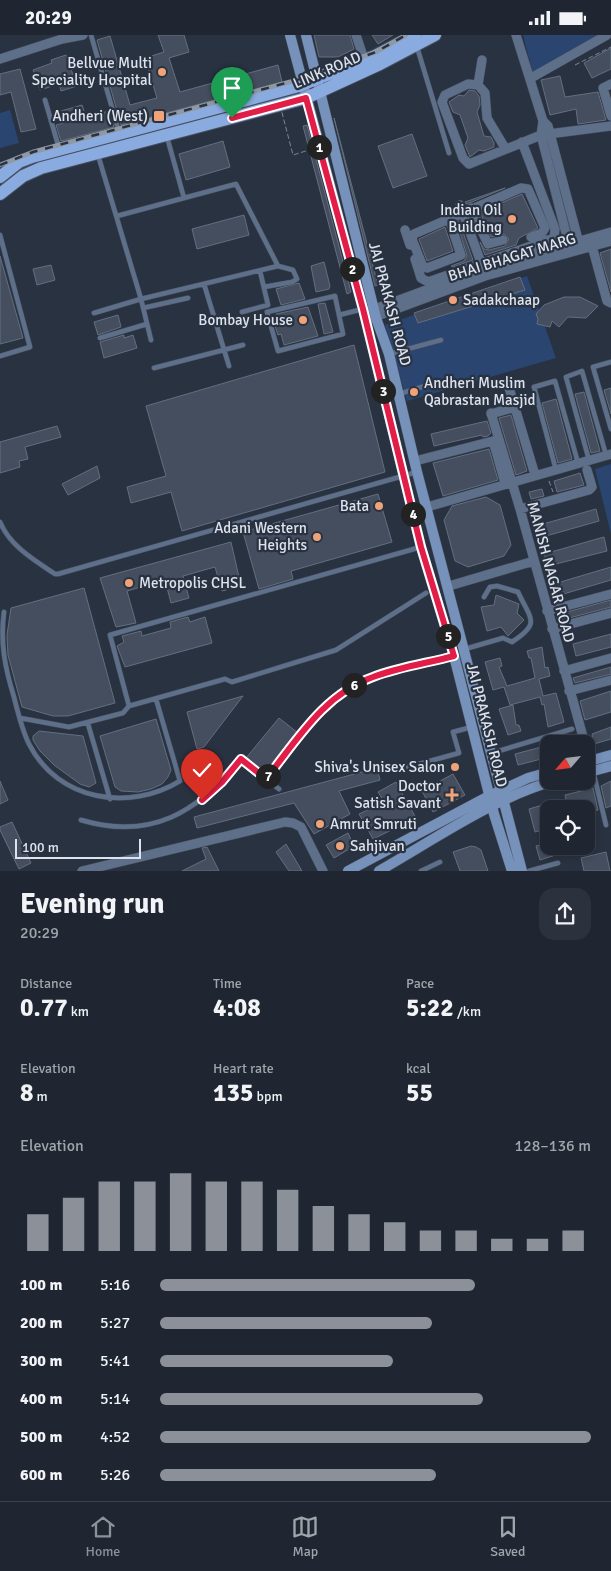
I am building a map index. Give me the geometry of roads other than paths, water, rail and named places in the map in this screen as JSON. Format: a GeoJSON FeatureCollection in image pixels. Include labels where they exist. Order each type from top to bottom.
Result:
{"type":"FeatureCollection","features":[{"type":"Feature","properties":{"kind":"main road","name":"JAI PRAKASH ROAD"},"geometry":{"type":"LineString","coordinates":[[290,35],[364,314],[421,547],[454,656],[489,796],[512,871]]}},
{"type":"Feature","properties":{"kind":"main road","name":"JAI PRAKASH ROAD"},"geometry":{"type":"LineString","coordinates":[[306,35],[376,315],[389,355],[416,467],[449,586],[522,871]]}},
{"type":"Feature","properties":{"kind":"main road","name":"LINK ROAD"},"geometry":{"type":"LineString","coordinates":[[0,194],[23,176],[41,168],[321,93],[366,65],[416,40],[435,35]]}},
{"type":"Feature","properties":{"kind":"main road","name":"LINK ROAD"},"geometry":{"type":"LineString","coordinates":[[0,177],[19,163],[59,150],[302,85],[366,65]]}},
{"type":"Feature","properties":{"kind":"main road"},"geometry":{"type":"LineString","coordinates":[[595,764],[611,755]]}},
{"type":"Feature","properties":{"kind":"main road"},"geometry":{"type":"LineString","coordinates":[[595,767],[611,766]]}},
{"type":"Feature","properties":{"kind":"main road"},"geometry":{"type":"LineString","coordinates":[[348,871],[489,796],[540,775]]}},
{"type":"Feature","properties":{"kind":"main road"},"geometry":{"type":"LineString","coordinates":[[379,871],[391,868],[492,807],[540,785]]}},
{"type":"Feature","properties":{"kind":"street"},"geometry":{"type":"LineString","coordinates":[[0,59],[62,39],[83,35]]}},
{"type":"Feature","properties":{"kind":"street"},"geometry":{"type":"LineString","coordinates":[[356,35],[366,65]]}},
{"type":"Feature","properties":{"kind":"street"},"geometry":{"type":"LineString","coordinates":[[516,35],[543,121],[548,126],[546,135],[575,247],[611,232]]}},
{"type":"Feature","properties":{"kind":"street"},"geometry":{"type":"LineString","coordinates":[[531,78],[607,35]]}},
{"type":"Feature","properties":{"kind":"street"},"geometry":{"type":"LineString","coordinates":[[569,56],[575,65]]}},
{"type":"Feature","properties":{"kind":"street"},"geometry":{"type":"LineString","coordinates":[[478,85],[482,60]]}},
{"type":"Feature","properties":{"kind":"street"},"geometry":{"type":"LineString","coordinates":[[505,148],[488,118],[485,93],[478,85],[468,84],[445,95],[442,100],[463,158],[471,164],[505,148],[546,135],[611,126]]}},
{"type":"Feature","properties":{"kind":"street"},"geometry":{"type":"LineString","coordinates":[[611,84],[603,88],[611,116]]}},
{"type":"Feature","properties":{"kind":"street"},"geometry":{"type":"LineString","coordinates":[[364,314],[376,315],[396,307],[550,240],[556,235],[522,142]]}},
{"type":"Feature","properties":{"kind":"street"},"geometry":{"type":"LineString","coordinates":[[449,219],[461,255],[427,268],[424,267],[413,237],[465,209],[524,187],[530,193],[545,228],[542,233],[531,237]]}},
{"type":"Feature","properties":{"kind":"street"},"geometry":{"type":"LineString","coordinates":[[465,209],[483,269]]}},
{"type":"Feature","properties":{"kind":"street"},"geometry":{"type":"LineString","coordinates":[[465,209],[488,243],[503,240]]}},
{"type":"Feature","properties":{"kind":"street"},"geometry":{"type":"LineString","coordinates":[[405,230],[421,278],[424,281],[428,282],[483,269]]}},
{"type":"Feature","properties":{"kind":"street","name":"BHAI BHAGAT MARG"},"geometry":{"type":"LineString","coordinates":[[483,269],[575,247],[592,247],[611,241]]}},
{"type":"Feature","properties":{"kind":"street"},"geometry":{"type":"LineString","coordinates":[[592,247],[607,301],[611,303]]}},
{"type":"Feature","properties":{"kind":"street"},"geometry":{"type":"LineString","coordinates":[[507,381],[535,475]]}},
{"type":"Feature","properties":{"kind":"street"},"geometry":{"type":"LineString","coordinates":[[510,480],[504,450],[492,413],[515,407]]}},
{"type":"Feature","properties":{"kind":"street"},"geometry":{"type":"LineString","coordinates":[[416,467],[493,441],[510,480]]}},
{"type":"Feature","properties":{"kind":"street"},"geometry":{"type":"LineString","coordinates":[[427,507],[510,480],[578,463],[588,465],[609,455]]}},
{"type":"Feature","properties":{"kind":"street"},"geometry":{"type":"LineString","coordinates":[[520,509],[591,489],[588,465]]}},
{"type":"Feature","properties":{"kind":"street","name":"MANISH NAGAR ROAD"},"geometry":{"type":"LineString","coordinates":[[510,480],[551,610],[569,691],[582,735]]}},
{"type":"Feature","properties":{"kind":"street","name":"MANISH NAGAR ROAD"},"geometry":{"type":"LineString","coordinates":[[449,586],[534,561]]}},
{"type":"Feature","properties":{"kind":"street"},"geometry":{"type":"LineString","coordinates":[[551,610],[611,594]]}},
{"type":"Feature","properties":{"kind":"street"},"geometry":{"type":"LineString","coordinates":[[556,628],[611,613]]}},
{"type":"Feature","properties":{"kind":"street"},"geometry":{"type":"LineString","coordinates":[[564,671],[611,658]]}},
{"type":"Feature","properties":{"kind":"street"},"geometry":{"type":"LineString","coordinates":[[569,691],[611,680]]}},
{"type":"Feature","properties":{"kind":"street"},"geometry":{"type":"LineString","coordinates":[[82,871],[285,823],[293,823],[301,827],[323,871]]}},
{"type":"Feature","properties":{"kind":"lane"},"geometry":{"type":"LineString","coordinates":[[91,35],[117,125]]}},
{"type":"Feature","properties":{"kind":"lane"},"geometry":{"type":"LineString","coordinates":[[416,40],[449,153]]}},
{"type":"Feature","properties":{"kind":"lane"},"geometry":{"type":"LineString","coordinates":[[44,99],[59,150]]}},
{"type":"Feature","properties":{"kind":"lane"},"geometry":{"type":"LineString","coordinates":[[166,135],[184,198]]}},
{"type":"Feature","properties":{"kind":"lane"},"geometry":{"type":"LineString","coordinates":[[98,154],[151,340]]}},
{"type":"Feature","properties":{"kind":"lane"},"geometry":{"type":"LineString","coordinates":[[117,216],[236,184],[278,266]]}},
{"type":"Feature","properties":{"kind":"lane"},"geometry":{"type":"LineString","coordinates":[[0,235],[30,347],[0,356]]}},
{"type":"Feature","properties":{"kind":"lane"},"geometry":{"type":"LineString","coordinates":[[94,313],[140,299],[278,266],[289,268],[297,279],[292,282],[264,287]]}},
{"type":"Feature","properties":{"kind":"lane"},"geometry":{"type":"LineString","coordinates":[[242,312],[268,305],[260,271]]}},
{"type":"Feature","properties":{"kind":"lane"},"geometry":{"type":"LineString","coordinates":[[204,284],[229,366]]}},
{"type":"Feature","properties":{"kind":"lane"},"geometry":{"type":"LineString","coordinates":[[335,296],[339,315],[343,335],[278,351],[267,312],[335,296]]}},
{"type":"Feature","properties":{"kind":"lane"},"geometry":{"type":"LineString","coordinates":[[143,308],[188,298]]}},
{"type":"Feature","properties":{"kind":"lane"},"geometry":{"type":"LineString","coordinates":[[339,315],[364,314]]}},
{"type":"Feature","properties":{"kind":"lane"},"geometry":{"type":"LineString","coordinates":[[100,338],[147,324]]}},
{"type":"Feature","properties":{"kind":"lane"},"geometry":{"type":"LineString","coordinates":[[389,355],[441,339]]}},
{"type":"Feature","properties":{"kind":"lane"},"geometry":{"type":"LineString","coordinates":[[154,368],[243,345]]}},
{"type":"Feature","properties":{"kind":"lane"},"geometry":{"type":"LineString","coordinates":[[611,362],[593,367],[611,429]]}},
{"type":"Feature","properties":{"kind":"lane"},"geometry":{"type":"LineString","coordinates":[[588,465],[566,377],[582,371],[609,455]]}},
{"type":"Feature","properties":{"kind":"lane"},"geometry":{"type":"LineString","coordinates":[[556,469],[534,387],[555,381],[578,463]]}},
{"type":"Feature","properties":{"kind":"lane"},"geometry":{"type":"LineString","coordinates":[[399,394],[428,385]]}},
{"type":"Feature","properties":{"kind":"lane"},"geometry":{"type":"LineString","coordinates":[[0,522],[5,533],[22,551],[55,574],[58,574],[404,475],[416,467]]}},
{"type":"Feature","properties":{"kind":"lane"},"geometry":{"type":"LineString","coordinates":[[129,706],[110,635],[421,547]]}},
{"type":"Feature","properties":{"kind":"lane"},"geometry":{"type":"LineString","coordinates":[[465,649],[503,638],[512,642],[529,631],[531,619],[518,592],[497,586],[490,587],[484,597]]}},
{"type":"Feature","properties":{"kind":"lane"},"geometry":{"type":"LineString","coordinates":[[20,718],[69,727],[88,724],[123,713],[129,706],[226,679],[232,682],[336,650],[426,593]]}},
{"type":"Feature","properties":{"kind":"lane"},"geometry":{"type":"LineString","coordinates":[[4,612],[1,630],[4,663],[30,745],[48,769],[71,786],[86,793],[110,799],[143,797],[168,789],[180,781],[156,699]]}},
{"type":"Feature","properties":{"kind":"lane"},"geometry":{"type":"LineString","coordinates":[[266,779],[324,707],[345,690],[383,673],[454,656]]}},
{"type":"Feature","properties":{"kind":"lane"},"geometry":{"type":"LineString","coordinates":[[88,724],[110,799]]}},
{"type":"Feature","properties":{"kind":"lane"},"geometry":{"type":"LineString","coordinates":[[408,767],[458,753],[453,733],[473,727]]}},
{"type":"Feature","properties":{"kind":"lane"},"geometry":{"type":"LineString","coordinates":[[492,753],[572,729]]}},
{"type":"Feature","properties":{"kind":"lane"},"geometry":{"type":"LineString","coordinates":[[81,820],[108,827],[132,827],[170,818],[190,807],[212,791],[241,759],[279,789]]}},
{"type":"Feature","properties":{"kind":"lane"},"geometry":{"type":"LineString","coordinates":[[595,787],[606,825]]}},
{"type":"Feature","properties":{"kind":"lane"},"geometry":{"type":"LineString","coordinates":[[421,871],[440,861]]}},
{"type":"Feature","properties":{"kind":"lane"},"geometry":{"type":"LineString","coordinates":[[529,871],[558,863]]}},
{"type":"Feature","properties":{"kind":"railway"},"geometry":{"type":"LineString","coordinates":[[0,165],[33,152],[304,78],[376,52],[406,35]]}},
{"type":"Feature","properties":{"kind":"place","name":"Bellvue Multi Speciality Hospital"},"geometry":{"type":"Point","coordinates":[162,72]}},
{"type":"Feature","properties":{"kind":"place","name":"Andheri (West)"},"geometry":{"type":"Point","coordinates":[159,116]}},
{"type":"Feature","properties":{"kind":"place","name":"Indian Oil Building"},"geometry":{"type":"Point","coordinates":[512,219]}},
{"type":"Feature","properties":{"kind":"place","name":"Sadakchaap"},"geometry":{"type":"Point","coordinates":[453,300]}},
{"type":"Feature","properties":{"kind":"place","name":"Bombay House"},"geometry":{"type":"Point","coordinates":[303,320]}},
{"type":"Feature","properties":{"kind":"place","name":"Andheri Muslim Qabrastan Masjid"},"geometry":{"type":"Point","coordinates":[414,392]}},
{"type":"Feature","properties":{"kind":"place","name":"Bata"},"geometry":{"type":"Point","coordinates":[379,506]}},
{"type":"Feature","properties":{"kind":"place","name":"Adani Western Heights"},"geometry":{"type":"Point","coordinates":[317,537]}},
{"type":"Feature","properties":{"kind":"place","name":"Metropolis CHSL"},"geometry":{"type":"Point","coordinates":[129,583]}},
{"type":"Feature","properties":{"kind":"place","name":"Shiva's Unisex Salon"},"geometry":{"type":"Point","coordinates":[455,767]}},
{"type":"Feature","properties":{"kind":"place","name":"Doctor Satish Savant"},"geometry":{"type":"Point","coordinates":[452,795]}},
{"type":"Feature","properties":{"kind":"place","name":"Amrut Smruti"},"geometry":{"type":"Point","coordinates":[320,824]}},
{"type":"Feature","properties":{"kind":"place","name":"Sahjivan"},"geometry":{"type":"Point","coordinates":[340,846]}}]}
